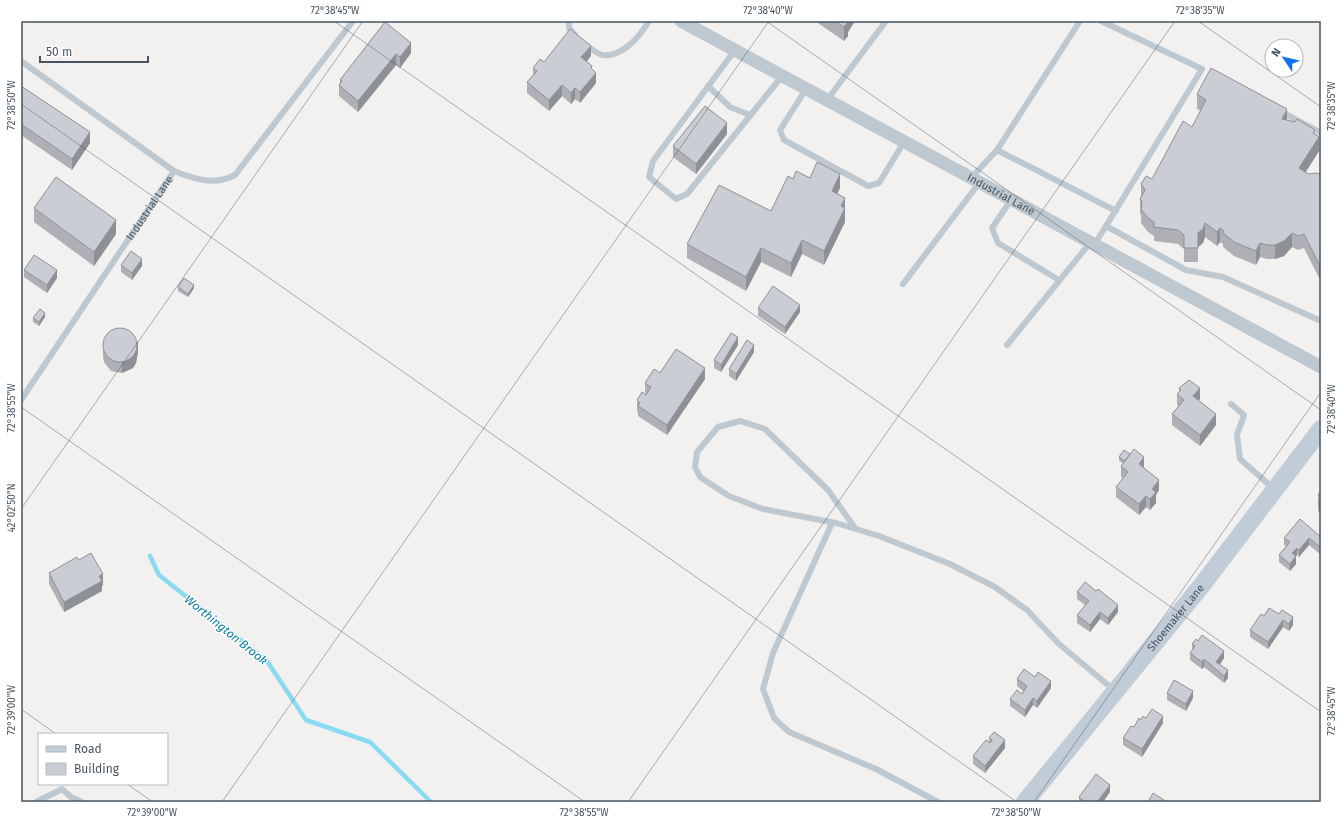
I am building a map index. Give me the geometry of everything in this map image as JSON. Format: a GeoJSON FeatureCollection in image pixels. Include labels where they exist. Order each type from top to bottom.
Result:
{"type":"FeatureCollection","features":[{"type":"Feature","properties":{"kind":"street","name":"Industrial Lane"},"geometry":{"type":"LineString","coordinates":[[681,21],[700,28],[735,50],[782,76],[1321,367]]}},
{"type":"Feature","properties":{"kind":"street","name":"Shoemaker Lane"},"geometry":{"type":"LineString","coordinates":[[1025,802],[1202,585],[1321,429]]}},
{"type":"Feature","properties":{"kind":"lane","name":"Industrial Lane"},"geometry":{"type":"LineString","coordinates":[[21,400],[174,170],[202,180],[226,180],[235,175],[353,21]]}},
{"type":"Feature","properties":{"kind":"lane"},"geometry":{"type":"LineString","coordinates":[[569,21],[569,28],[579,40],[602,55],[615,54],[631,43],[649,21]]}},
{"type":"Feature","properties":{"kind":"lane"},"geometry":{"type":"LineString","coordinates":[[827,100],[886,21]]}},
{"type":"Feature","properties":{"kind":"lane"},"geometry":{"type":"LineString","coordinates":[[903,284],[997,150],[1080,21]]}},
{"type":"Feature","properties":{"kind":"lane"},"geometry":{"type":"LineString","coordinates":[[1101,21],[1209,73]]}},
{"type":"Feature","properties":{"kind":"lane"},"geometry":{"type":"LineString","coordinates":[[735,50],[653,161],[649,178],[676,198],[687,194],[782,76]]}},
{"type":"Feature","properties":{"kind":"lane"},"geometry":{"type":"LineString","coordinates":[[21,61],[174,170]]}},
{"type":"Feature","properties":{"kind":"lane"},"geometry":{"type":"LineString","coordinates":[[1007,345],[1059,280],[1092,244],[1106,226],[1202,70]]}},
{"type":"Feature","properties":{"kind":"lane"},"geometry":{"type":"LineString","coordinates":[[708,86],[730,107],[750,115]]}},
{"type":"Feature","properties":{"kind":"lane"},"geometry":{"type":"LineString","coordinates":[[806,89],[780,130],[784,140],[868,186],[879,183],[904,142]]}},
{"type":"Feature","properties":{"kind":"lane"},"geometry":{"type":"LineString","coordinates":[[1272,107],[1321,133]]}},
{"type":"Feature","properties":{"kind":"lane"},"geometry":{"type":"LineString","coordinates":[[997,150],[1116,211]]}},
{"type":"Feature","properties":{"kind":"lane"},"geometry":{"type":"LineString","coordinates":[[1011,200],[992,228],[998,243],[1059,280]]}},
{"type":"Feature","properties":{"kind":"lane"},"geometry":{"type":"LineString","coordinates":[[1106,226],[1186,270],[1223,277],[1321,321]]}},
{"type":"Feature","properties":{"kind":"lane"},"geometry":{"type":"LineString","coordinates":[[1231,404],[1244,415],[1237,435],[1240,459],[1275,490]]}},
{"type":"Feature","properties":{"kind":"lane"},"geometry":{"type":"LineString","coordinates":[[855,528],[828,490],[765,429],[740,421],[718,427],[697,452],[694,467],[700,477],[729,496],[763,509],[855,528],[950,564],[1004,593],[1027,610],[1059,644],[1115,691]]}},
{"type":"Feature","properties":{"kind":"lane"},"geometry":{"type":"LineString","coordinates":[[832,523],[773,653],[763,689],[774,718],[789,732],[876,769],[938,802]]}},
{"type":"Feature","properties":{"kind":"lane"},"geometry":{"type":"LineString","coordinates":[[36,802],[62,789],[71,798],[82,802]]}},
{"type":"Feature","properties":{"kind":"building"},"geometry":{"type":"Polygon","coordinates":[[[835,21],[846,21],[848,22],[844,27],[835,21]]]}},
{"type":"Feature","properties":{"kind":"building"},"geometry":{"type":"Polygon","coordinates":[[[385,22],[411,43],[400,57],[396,54],[358,101],[339,85],[342,81],[340,80],[385,22]]]}},
{"type":"Feature","properties":{"kind":"building"},"geometry":{"type":"Polygon","coordinates":[[[570,29],[591,46],[581,57],[592,66],[591,68],[596,73],[580,92],[575,88],[571,93],[562,85],[549,100],[527,82],[537,71],[533,68],[540,59],[544,62],[570,29]]]}},
{"type":"Feature","properties":{"kind":"building"},"geometry":{"type":"Polygon","coordinates":[[[1211,68],[1287,109],[1282,119],[1295,122],[1297,119],[1315,130],[1313,133],[1319,137],[1299,168],[1308,174],[1321,174],[1321,263],[1319,264],[1304,234],[1298,236],[1292,233],[1284,241],[1275,245],[1260,243],[1256,251],[1234,242],[1223,233],[1224,231],[1220,228],[1217,232],[1205,223],[1203,229],[1198,233],[1198,248],[1184,248],[1184,235],[1178,230],[1154,227],[1154,222],[1148,218],[1141,209],[1142,201],[1140,199],[1145,190],[1141,184],[1146,176],[1152,179],[1183,121],[1192,127],[1206,100],[1197,94],[1211,68]]]}},
{"type":"Feature","properties":{"kind":"building"},"geometry":{"type":"Polygon","coordinates":[[[21,86],[90,132],[72,159],[21,124],[21,86]]]}},
{"type":"Feature","properties":{"kind":"building"},"geometry":{"type":"Polygon","coordinates":[[[705,106],[727,123],[696,164],[673,146],[705,106]]]}},
{"type":"Feature","properties":{"kind":"building"},"geometry":{"type":"Polygon","coordinates":[[[817,162],[840,174],[832,191],[845,198],[841,206],[845,208],[824,251],[802,240],[791,263],[761,248],[746,277],[687,244],[719,185],[771,211],[788,176],[793,179],[796,171],[810,178],[817,162]]]}},
{"type":"Feature","properties":{"kind":"building"},"geometry":{"type":"Polygon","coordinates":[[[56,177],[116,220],[94,252],[34,208],[56,177]]]}},
{"type":"Feature","properties":{"kind":"building"},"geometry":{"type":"Polygon","coordinates":[[[131,251],[142,259],[132,273],[121,265],[131,251]]]}},
{"type":"Feature","properties":{"kind":"building"},"geometry":{"type":"Polygon","coordinates":[[[34,255],[57,270],[47,285],[24,270],[34,255]]]}},
{"type":"Feature","properties":{"kind":"building"},"geometry":{"type":"Polygon","coordinates":[[[184,278],[194,285],[188,294],[178,287],[184,278]]]}},
{"type":"Feature","properties":{"kind":"building"},"geometry":{"type":"Polygon","coordinates":[[[773,286],[800,305],[785,327],[758,308],[773,286]]]}},
{"type":"Feature","properties":{"kind":"building"},"geometry":{"type":"Polygon","coordinates":[[[40,309],[45,313],[39,322],[33,318],[40,309]]]}},
{"type":"Feature","properties":{"kind":"building"},"geometry":{"type":"Polygon","coordinates":[[[117,328],[123,328],[127,329],[134,335],[137,345],[136,352],[130,359],[123,362],[117,362],[113,361],[106,355],[103,348],[103,342],[104,338],[110,331],[117,328]]]}},
{"type":"Feature","properties":{"kind":"building"},"geometry":{"type":"Polygon","coordinates":[[[731,333],[738,337],[721,365],[714,360],[731,333]]]}},
{"type":"Feature","properties":{"kind":"building"},"geometry":{"type":"Polygon","coordinates":[[[747,340],[754,345],[736,374],[729,369],[747,340]]]}},
{"type":"Feature","properties":{"kind":"building"},"geometry":{"type":"Polygon","coordinates":[[[676,349],[705,368],[667,425],[638,406],[640,403],[637,400],[642,392],[646,395],[651,387],[645,383],[654,369],[660,373],[676,349]]]}},
{"type":"Feature","properties":{"kind":"building"},"geometry":{"type":"Polygon","coordinates":[[[1189,380],[1200,388],[1193,396],[1216,414],[1200,435],[1172,414],[1184,400],[1177,394],[1181,390],[1179,388],[1189,380]]]}},
{"type":"Feature","properties":{"kind":"building"},"geometry":{"type":"Polygon","coordinates":[[[1134,449],[1144,457],[1139,464],[1159,480],[1152,489],[1156,492],[1150,499],[1146,496],[1139,504],[1116,487],[1128,472],[1121,466],[1134,449]]]}},
{"type":"Feature","properties":{"kind":"building"},"geometry":{"type":"Polygon","coordinates":[[[1124,450],[1130,454],[1125,461],[1119,457],[1124,450]]]}},
{"type":"Feature","properties":{"kind":"building"},"geometry":{"type":"Polygon","coordinates":[[[1321,499],[1321,506],[1318,503],[1321,499]]]}},
{"type":"Feature","properties":{"kind":"building"},"geometry":{"type":"Polygon","coordinates":[[[1300,519],[1321,537],[1321,546],[1320,547],[1309,538],[1299,550],[1297,548],[1292,553],[1296,556],[1290,564],[1279,555],[1290,542],[1284,538],[1300,519]]]}},
{"type":"Feature","properties":{"kind":"building"},"geometry":{"type":"Polygon","coordinates":[[[91,553],[103,574],[99,576],[102,581],[64,602],[49,573],[77,557],[79,560],[91,553]]]}},
{"type":"Feature","properties":{"kind":"building"},"geometry":{"type":"Polygon","coordinates":[[[1085,582],[1096,591],[1098,589],[1118,605],[1108,618],[1100,612],[1090,625],[1077,615],[1089,601],[1077,592],[1085,582]]]}},
{"type":"Feature","properties":{"kind":"building"},"geometry":{"type":"Polygon","coordinates":[[[1269,608],[1279,614],[1282,610],[1293,617],[1289,624],[1283,620],[1268,642],[1250,630],[1261,614],[1264,616],[1269,608]]]}},
{"type":"Feature","properties":{"kind":"building"},"geometry":{"type":"Polygon","coordinates":[[[1202,635],[1224,651],[1216,662],[1228,670],[1224,676],[1204,659],[1202,662],[1190,653],[1195,646],[1192,644],[1196,639],[1198,641],[1202,635]]]}},
{"type":"Feature","properties":{"kind":"building"},"geometry":{"type":"Polygon","coordinates":[[[1024,669],[1035,677],[1038,672],[1051,681],[1037,701],[1033,698],[1025,710],[1010,699],[1017,690],[1022,694],[1027,686],[1017,679],[1024,669]]]}},
{"type":"Feature","properties":{"kind":"building"},"geometry":{"type":"Polygon","coordinates":[[[1174,680],[1193,691],[1186,704],[1167,693],[1174,680]]]}},
{"type":"Feature","properties":{"kind":"building"},"geometry":{"type":"Polygon","coordinates":[[[1152,709],[1163,716],[1142,749],[1123,738],[1131,726],[1134,727],[1139,718],[1141,720],[1143,716],[1146,718],[1152,709]]]}},
{"type":"Feature","properties":{"kind":"building"},"geometry":{"type":"Polygon","coordinates":[[[994,732],[1005,740],[985,766],[973,756],[986,740],[990,743],[992,740],[989,738],[994,732]]]}},
{"type":"Feature","properties":{"kind":"building"},"geometry":{"type":"Polygon","coordinates":[[[1096,774],[1110,785],[1097,802],[1085,802],[1079,797],[1096,774]]]}},
{"type":"Feature","properties":{"kind":"building"},"geometry":{"type":"Polygon","coordinates":[[[1153,793],[1167,802],[1148,802],[1153,793]]]}},
{"type":"Feature","properties":{"kind":"waterway","name":"Worthington Brook"},"geometry":{"type":"LineString","coordinates":[[150,556],[159,575],[267,661],[306,720],[370,742],[431,802]]}}]}
